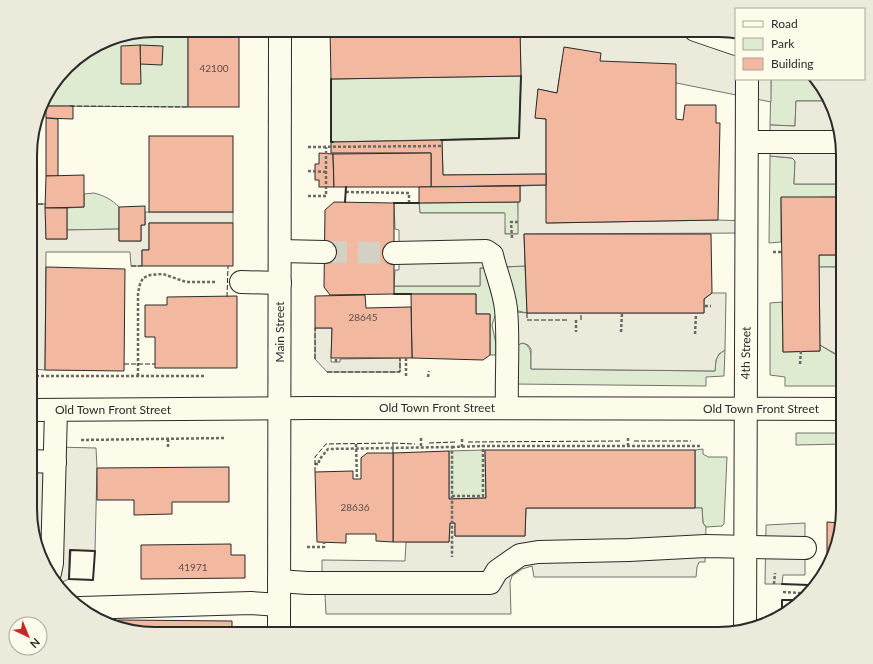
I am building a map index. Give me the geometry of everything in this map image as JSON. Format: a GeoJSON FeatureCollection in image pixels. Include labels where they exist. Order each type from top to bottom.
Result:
{"type":"FeatureCollection","features":[{"type":"Feature","properties":{"kind":"street","name":"Main Street"},"geometry":{"type":"LineString","coordinates":[[279,627],[280,37]]}},
{"type":"Feature","properties":{"kind":"street"},"geometry":{"type":"LineString","coordinates":[[716,37],[735,44]]}},
{"type":"Feature","properties":{"kind":"street","name":"4th Street"},"geometry":{"type":"LineString","coordinates":[[745,624],[747,80]]}},
{"type":"Feature","properties":{"kind":"street"},"geometry":{"type":"LineString","coordinates":[[747,142],[835,142]]}},
{"type":"Feature","properties":{"kind":"street"},"geometry":{"type":"LineString","coordinates":[[280,251],[325,252]]}},
{"type":"Feature","properties":{"kind":"street"},"geometry":{"type":"LineString","coordinates":[[394,253],[486,251],[492,255],[506,307],[507,408]]}},
{"type":"Feature","properties":{"kind":"street"},"geometry":{"type":"LineString","coordinates":[[241,282],[280,283]]}},
{"type":"Feature","properties":{"kind":"street","name":"Old Town Front Street"},"geometry":{"type":"LineString","coordinates":[[37,410],[280,408],[836,409]]}},
{"type":"Feature","properties":{"kind":"street"},"geometry":{"type":"LineString","coordinates":[[52,565],[56,410]]}},
{"type":"Feature","properties":{"kind":"street"},"geometry":{"type":"LineString","coordinates":[[37,461],[55,462]]}},
{"type":"Feature","properties":{"kind":"street"},"geometry":{"type":"LineString","coordinates":[[279,581],[307,583],[490,582],[497,571],[520,555],[538,552],[629,550],[706,546],[805,548]]}},
{"type":"Feature","properties":{"kind":"street"},"geometry":{"type":"LineString","coordinates":[[91,608],[251,603],[279,605]]}},
{"type":"Feature","properties":{"kind":"path"},"geometry":{"type":"LineString","coordinates":[[308,147],[442,146]]}},
{"type":"Feature","properties":{"kind":"path"},"geometry":{"type":"LineString","coordinates":[[308,196],[326,196],[326,147]]}},
{"type":"Feature","properties":{"kind":"path"},"geometry":{"type":"LineString","coordinates":[[308,171],[326,172]]}},
{"type":"Feature","properties":{"kind":"path"},"geometry":{"type":"LineString","coordinates":[[346,192],[409,193],[409,203]]}},
{"type":"Feature","properties":{"kind":"path"},"geometry":{"type":"LineString","coordinates":[[773,252],[782,252]]}},
{"type":"Feature","properties":{"kind":"path"},"geometry":{"type":"LineString","coordinates":[[138,376],[138,293],[143,278],[150,275],[163,274],[186,282],[241,282]]}},
{"type":"Feature","properties":{"kind":"path"},"geometry":{"type":"LineString","coordinates":[[704,306],[711,306]]}},
{"type":"Feature","properties":{"kind":"path"},"geometry":{"type":"LineString","coordinates":[[622,313],[622,332]]}},
{"type":"Feature","properties":{"kind":"path"},"geometry":{"type":"LineString","coordinates":[[695,334],[696,313]]}},
{"type":"Feature","properties":{"kind":"path"},"geometry":{"type":"LineString","coordinates":[[576,320],[576,332]]}},
{"type":"Feature","properties":{"kind":"path"},"geometry":{"type":"LineString","coordinates":[[800,364],[801,351]]}},
{"type":"Feature","properties":{"kind":"path"},"geometry":{"type":"LineString","coordinates":[[406,358],[406,377]]}},
{"type":"Feature","properties":{"kind":"path"},"geometry":{"type":"LineString","coordinates":[[428,377],[429,370]]}},
{"type":"Feature","properties":{"kind":"path"},"geometry":{"type":"LineString","coordinates":[[37,376],[206,376]]}},
{"type":"Feature","properties":{"kind":"path"},"geometry":{"type":"LineString","coordinates":[[628,437],[628,446]]}},
{"type":"Feature","properties":{"kind":"path"},"geometry":{"type":"LineString","coordinates":[[56,441],[226,438]]}},
{"type":"Feature","properties":{"kind":"path"},"geometry":{"type":"LineString","coordinates":[[421,438],[421,448]]}},
{"type":"Feature","properties":{"kind":"path"},"geometry":{"type":"LineString","coordinates":[[462,438],[462,447]]}},
{"type":"Feature","properties":{"kind":"path"},"geometry":{"type":"LineString","coordinates":[[168,439],[168,447]]}},
{"type":"Feature","properties":{"kind":"path"},"geometry":{"type":"LineString","coordinates":[[356,444],[357,479]]}},
{"type":"Feature","properties":{"kind":"path"},"geometry":{"type":"LineString","coordinates":[[315,464],[319,464],[319,460],[328,449],[482,446],[702,446]]}},
{"type":"Feature","properties":{"kind":"path"},"geometry":{"type":"LineString","coordinates":[[452,496],[483,496],[482,446]]}},
{"type":"Feature","properties":{"kind":"path"},"geometry":{"type":"LineString","coordinates":[[452,447],[452,583]]}},
{"type":"Feature","properties":{"kind":"path"},"geometry":{"type":"LineString","coordinates":[[308,547],[324,547],[324,542]]}},
{"type":"Feature","properties":{"kind":"path"},"geometry":{"type":"LineString","coordinates":[[783,592],[800,594]]}},
{"type":"Feature","properties":{"kind":"green space"},"geometry":{"type":"Polygon","coordinates":[[[188,37],[188,107],[48,106],[61,83],[77,66],[96,53],[110,46],[124,41],[140,38],[188,37]]]}},
{"type":"Feature","properties":{"kind":"green space"},"geometry":{"type":"Polygon","coordinates":[[[521,76],[519,138],[331,142],[331,79],[521,76]]]}},
{"type":"Feature","properties":{"kind":"green space"},"geometry":{"type":"Polygon","coordinates":[[[771,80],[810,80],[822,101],[796,101],[795,126],[770,125],[771,80]]]}},
{"type":"Feature","properties":{"kind":"green space"},"geometry":{"type":"Polygon","coordinates":[[[770,156],[792,158],[795,161],[794,184],[836,184],[836,197],[781,198],[781,242],[769,243],[770,156]]]}},
{"type":"Feature","properties":{"kind":"green space"},"geometry":{"type":"Polygon","coordinates":[[[94,193],[108,198],[119,207],[119,229],[67,230],[67,208],[84,207],[84,194],[94,193]]]}},
{"type":"Feature","properties":{"kind":"green space"},"geometry":{"type":"Polygon","coordinates":[[[518,202],[519,234],[505,234],[504,213],[420,213],[419,203],[518,202]]]}},
{"type":"Feature","properties":{"kind":"green space"},"geometry":{"type":"Polygon","coordinates":[[[819,255],[836,255],[836,267],[819,267],[819,255]]]}},
{"type":"Feature","properties":{"kind":"green space"},"geometry":{"type":"Polygon","coordinates":[[[525,266],[527,313],[514,310],[505,267],[525,266]]]}},
{"type":"Feature","properties":{"kind":"green space"},"geometry":{"type":"Polygon","coordinates":[[[480,268],[484,268],[487,271],[497,310],[492,325],[496,344],[496,355],[490,355],[490,314],[476,314],[476,294],[394,294],[394,286],[480,286],[480,268]]]}},
{"type":"Feature","properties":{"kind":"green space"},"geometry":{"type":"Polygon","coordinates":[[[782,302],[783,352],[820,351],[820,345],[836,355],[836,386],[785,386],[785,377],[770,375],[770,303],[782,302]]]}},
{"type":"Feature","properties":{"kind":"green space"},"geometry":{"type":"Polygon","coordinates":[[[523,343],[529,347],[530,350],[531,369],[715,371],[719,354],[725,350],[724,376],[706,377],[706,386],[514,384],[515,348],[519,344],[523,343]]]}},
{"type":"Feature","properties":{"kind":"green space"},"geometry":{"type":"Polygon","coordinates":[[[796,433],[836,433],[836,444],[796,445],[796,433]]]}},
{"type":"Feature","properties":{"kind":"green space"},"geometry":{"type":"Polygon","coordinates":[[[703,449],[703,454],[708,457],[727,457],[724,524],[722,526],[706,527],[703,523],[702,508],[695,508],[695,450],[703,449]]]}},
{"type":"Feature","properties":{"kind":"green space"},"geometry":{"type":"Polygon","coordinates":[[[485,450],[486,498],[449,499],[449,451],[485,450]]]}},
{"type":"Feature","properties":{"kind":"shaded area"},"geometry":{"type":"Polygon","coordinates":[[[520,37],[726,37],[735,38],[735,80],[771,80],[771,102],[562,60],[557,93],[538,89],[536,118],[546,119],[546,174],[443,175],[442,140],[519,138],[521,76],[520,37]]]}},
{"type":"Feature","properties":{"kind":"shaded area"},"geometry":{"type":"Polygon","coordinates":[[[796,101],[822,101],[834,132],[836,184],[794,184],[795,161],[792,158],[770,156],[770,125],[795,126],[796,101]]]}},
{"type":"Feature","properties":{"kind":"shaded area"},"geometry":{"type":"Polygon","coordinates":[[[546,185],[547,223],[718,220],[747,221],[747,233],[524,234],[525,266],[480,268],[480,286],[394,286],[395,270],[399,270],[399,230],[395,229],[394,203],[419,203],[420,213],[505,213],[505,234],[518,234],[518,202],[520,201],[520,186],[546,185]]]}},
{"type":"Feature","properties":{"kind":"shaded area"},"geometry":{"type":"Polygon","coordinates":[[[37,204],[46,204],[46,239],[67,239],[67,230],[119,229],[119,241],[141,241],[141,225],[145,225],[145,212],[233,212],[233,223],[149,223],[149,250],[142,250],[142,266],[131,266],[130,252],[46,252],[45,370],[37,369],[37,204]]]}},
{"type":"Feature","properties":{"kind":"shaded area"},"geometry":{"type":"Polygon","coordinates":[[[819,267],[836,267],[836,354],[820,345],[819,267]]]}},
{"type":"Feature","properties":{"kind":"shaded area"},"geometry":{"type":"Polygon","coordinates":[[[712,293],[726,293],[725,350],[719,354],[716,360],[715,371],[531,369],[531,349],[528,345],[523,343],[515,348],[517,312],[704,313],[704,299],[712,293]]]}},
{"type":"Feature","properties":{"kind":"shaded area"},"geometry":{"type":"Polygon","coordinates":[[[315,328],[332,328],[331,362],[340,362],[340,359],[400,358],[400,372],[327,372],[315,359],[315,328]]]}},
{"type":"Feature","properties":{"kind":"shaded area"},"geometry":{"type":"Polygon","coordinates":[[[55,447],[96,448],[95,551],[71,550],[69,579],[62,582],[49,561],[39,532],[37,517],[37,457],[55,447]]]}},
{"type":"Feature","properties":{"kind":"shaded area"},"geometry":{"type":"Polygon","coordinates":[[[526,508],[702,508],[703,523],[706,527],[705,562],[699,562],[696,577],[534,577],[532,566],[522,569],[512,576],[510,582],[511,614],[326,614],[325,595],[322,592],[322,560],[405,561],[406,542],[449,542],[450,523],[455,523],[455,536],[525,536],[526,508]]]}},
{"type":"Feature","properties":{"kind":"shaded area"},"geometry":{"type":"Polygon","coordinates":[[[805,523],[805,575],[783,575],[782,584],[765,584],[766,525],[805,523]]]}},
{"type":"Feature","properties":{"kind":"building"},"geometry":{"type":"Polygon","coordinates":[[[188,37],[239,37],[239,107],[188,107],[188,37]]]}},
{"type":"Feature","properties":{"kind":"building"},"geometry":{"type":"Polygon","coordinates":[[[330,37],[520,37],[521,76],[331,79],[330,37]]]}},
{"type":"Feature","properties":{"kind":"building"},"geometry":{"type":"Polygon","coordinates":[[[140,45],[163,46],[162,65],[140,64],[140,45]]]}},
{"type":"Feature","properties":{"kind":"building"},"geometry":{"type":"Polygon","coordinates":[[[140,45],[141,84],[121,84],[121,46],[140,45]]]}},
{"type":"Feature","properties":{"kind":"building"},"geometry":{"type":"Polygon","coordinates":[[[564,47],[601,53],[600,61],[676,64],[676,119],[683,120],[685,105],[716,105],[716,123],[720,123],[718,220],[546,223],[546,119],[535,118],[538,89],[557,93],[564,47]]]}},
{"type":"Feature","properties":{"kind":"building"},"geometry":{"type":"Polygon","coordinates":[[[48,106],[73,106],[73,119],[46,118],[48,106]]]}},
{"type":"Feature","properties":{"kind":"building"},"geometry":{"type":"Polygon","coordinates":[[[46,118],[58,119],[58,176],[46,176],[46,118]]]}},
{"type":"Feature","properties":{"kind":"building"},"geometry":{"type":"Polygon","coordinates":[[[149,136],[233,136],[233,212],[149,212],[149,136]]]}},
{"type":"Feature","properties":{"kind":"building"},"geometry":{"type":"Polygon","coordinates":[[[442,140],[443,175],[546,174],[546,185],[431,187],[431,153],[331,153],[331,142],[442,140]]]}},
{"type":"Feature","properties":{"kind":"building"},"geometry":{"type":"Polygon","coordinates":[[[319,153],[333,154],[334,187],[319,187],[319,180],[315,180],[315,164],[319,164],[319,153]]]}},
{"type":"Feature","properties":{"kind":"building"},"geometry":{"type":"Polygon","coordinates":[[[431,153],[431,187],[334,187],[333,154],[431,153]]]}},
{"type":"Feature","properties":{"kind":"building"},"geometry":{"type":"Polygon","coordinates":[[[84,175],[84,207],[45,208],[46,176],[84,175]]]}},
{"type":"Feature","properties":{"kind":"building"},"geometry":{"type":"Polygon","coordinates":[[[520,186],[520,202],[419,203],[419,187],[520,186]]]}},
{"type":"Feature","properties":{"kind":"building"},"geometry":{"type":"Polygon","coordinates":[[[781,197],[836,197],[836,255],[819,255],[820,351],[783,352],[781,197]]]}},
{"type":"Feature","properties":{"kind":"building"},"geometry":{"type":"Polygon","coordinates":[[[334,202],[394,203],[394,294],[330,295],[324,287],[325,210],[334,202]]]}},
{"type":"Feature","properties":{"kind":"building"},"geometry":{"type":"Polygon","coordinates":[[[145,206],[145,225],[141,225],[141,241],[119,241],[119,207],[145,206]]]}},
{"type":"Feature","properties":{"kind":"building"},"geometry":{"type":"Polygon","coordinates":[[[45,208],[67,208],[67,239],[46,239],[45,208]]]}},
{"type":"Feature","properties":{"kind":"building"},"geometry":{"type":"Polygon","coordinates":[[[149,223],[233,223],[233,266],[142,266],[142,250],[149,250],[149,223]]]}},
{"type":"Feature","properties":{"kind":"building"},"geometry":{"type":"Polygon","coordinates":[[[524,234],[711,234],[712,293],[704,299],[704,313],[527,313],[524,234]]]}},
{"type":"Feature","properties":{"kind":"building"},"geometry":{"type":"Polygon","coordinates":[[[46,267],[125,269],[124,371],[45,370],[46,267]]]}},
{"type":"Feature","properties":{"kind":"building"},"geometry":{"type":"Polygon","coordinates":[[[411,294],[476,294],[476,314],[490,314],[490,355],[483,360],[412,358],[411,294]]]}},
{"type":"Feature","properties":{"kind":"building"},"geometry":{"type":"Polygon","coordinates":[[[365,295],[366,308],[411,307],[412,358],[331,358],[332,328],[315,328],[315,296],[365,295]]]}},
{"type":"Feature","properties":{"kind":"building"},"geometry":{"type":"Polygon","coordinates":[[[237,296],[237,368],[155,368],[155,337],[145,337],[145,305],[167,305],[167,297],[237,296]]]}},
{"type":"Feature","properties":{"kind":"building"},"geometry":{"type":"Polygon","coordinates":[[[485,450],[695,450],[695,508],[526,508],[525,536],[455,536],[455,523],[450,523],[449,542],[393,542],[393,453],[449,451],[449,499],[486,498],[485,450]]]}},
{"type":"Feature","properties":{"kind":"building"},"geometry":{"type":"Polygon","coordinates":[[[367,453],[393,453],[393,542],[376,541],[376,534],[346,534],[346,543],[317,542],[315,472],[353,471],[353,479],[361,479],[361,458],[367,453]]]}},
{"type":"Feature","properties":{"kind":"building"},"geometry":{"type":"Polygon","coordinates":[[[229,467],[229,502],[172,502],[172,514],[134,515],[134,500],[97,500],[97,468],[229,467]]]}},
{"type":"Feature","properties":{"kind":"building"},"geometry":{"type":"Polygon","coordinates":[[[827,522],[835,523],[832,540],[827,554],[827,522]]]}},
{"type":"Feature","properties":{"kind":"building"},"geometry":{"type":"Polygon","coordinates":[[[231,544],[231,555],[245,555],[245,578],[141,579],[141,545],[231,544]]]}},
{"type":"Feature","properties":{"kind":"building"},"geometry":{"type":"Polygon","coordinates":[[[118,621],[232,621],[232,627],[147,627],[118,621]]]}},
{"type":"Feature","properties":{"kind":"tunnel"},"geometry":{"type":"LineString","coordinates":[[325,252],[394,253]]}},
{"type":"Feature","properties":{"kind":"fence"},"geometry":{"type":"LineString","coordinates":[[70,106],[188,107]]}},
{"type":"Feature","properties":{"kind":"fence"},"geometry":{"type":"LineString","coordinates":[[37,204],[46,204]]}},
{"type":"Feature","properties":{"kind":"fence"},"geometry":{"type":"LineString","coordinates":[[131,266],[142,266]]}},
{"type":"Feature","properties":{"kind":"fence"},"geometry":{"type":"LineString","coordinates":[[227,297],[228,266]]}},
{"type":"Feature","properties":{"kind":"fence"},"geometry":{"type":"LineString","coordinates":[[527,313],[527,320],[569,320]]}},
{"type":"Feature","properties":{"kind":"fence"},"geometry":{"type":"LineString","coordinates":[[581,313],[581,320]]}},
{"type":"Feature","properties":{"kind":"fence"},"geometry":{"type":"LineString","coordinates":[[315,328],[315,359]]}},
{"type":"Feature","properties":{"kind":"fence"},"geometry":{"type":"LineString","coordinates":[[327,372],[400,372],[400,358]]}},
{"type":"Feature","properties":{"kind":"fence"},"geometry":{"type":"LineString","coordinates":[[124,364],[155,364]]}},
{"type":"Feature","properties":{"kind":"fence"},"geometry":{"type":"LineString","coordinates":[[468,442],[621,441]]}},
{"type":"Feature","properties":{"kind":"fence"},"geometry":{"type":"LineString","coordinates":[[634,441],[691,441]]}},
{"type":"Feature","properties":{"kind":"fence"},"geometry":{"type":"LineString","coordinates":[[429,443],[456,442]]}},
{"type":"Feature","properties":{"kind":"fence"},"geometry":{"type":"LineString","coordinates":[[393,443],[415,444]]}},
{"type":"Feature","properties":{"kind":"fence"},"geometry":{"type":"LineString","coordinates":[[315,472],[315,457],[326,444],[393,443],[393,453]]}},
{"type":"Feature","properties":{"kind":"wall"},"geometry":{"type":"LineString","coordinates":[[441,140],[519,138],[521,76]]}},
{"type":"Feature","properties":{"kind":"wall"},"geometry":{"type":"LineString","coordinates":[[331,79],[331,142],[333,142]]}},
{"type":"Feature","properties":{"kind":"wall"},"geometry":{"type":"LineString","coordinates":[[345,202],[346,187]]}},
{"type":"Feature","properties":{"kind":"wall"},"geometry":{"type":"LineString","coordinates":[[394,203],[419,203]]}},
{"type":"Feature","properties":{"kind":"wall"},"geometry":{"type":"LineString","coordinates":[[394,294],[411,294]]}},
{"type":"Feature","properties":{"kind":"wall"},"geometry":{"type":"LineString","coordinates":[[70,550],[95,551],[93,580],[69,579],[70,550]]}},
{"type":"Feature","properties":{"kind":"wall"},"geometry":{"type":"LineString","coordinates":[[782,584],[809,585]]}},
{"type":"Feature","properties":{"kind":"wall"},"geometry":{"type":"LineString","coordinates":[[782,608],[782,600],[792,600]]}}]}
